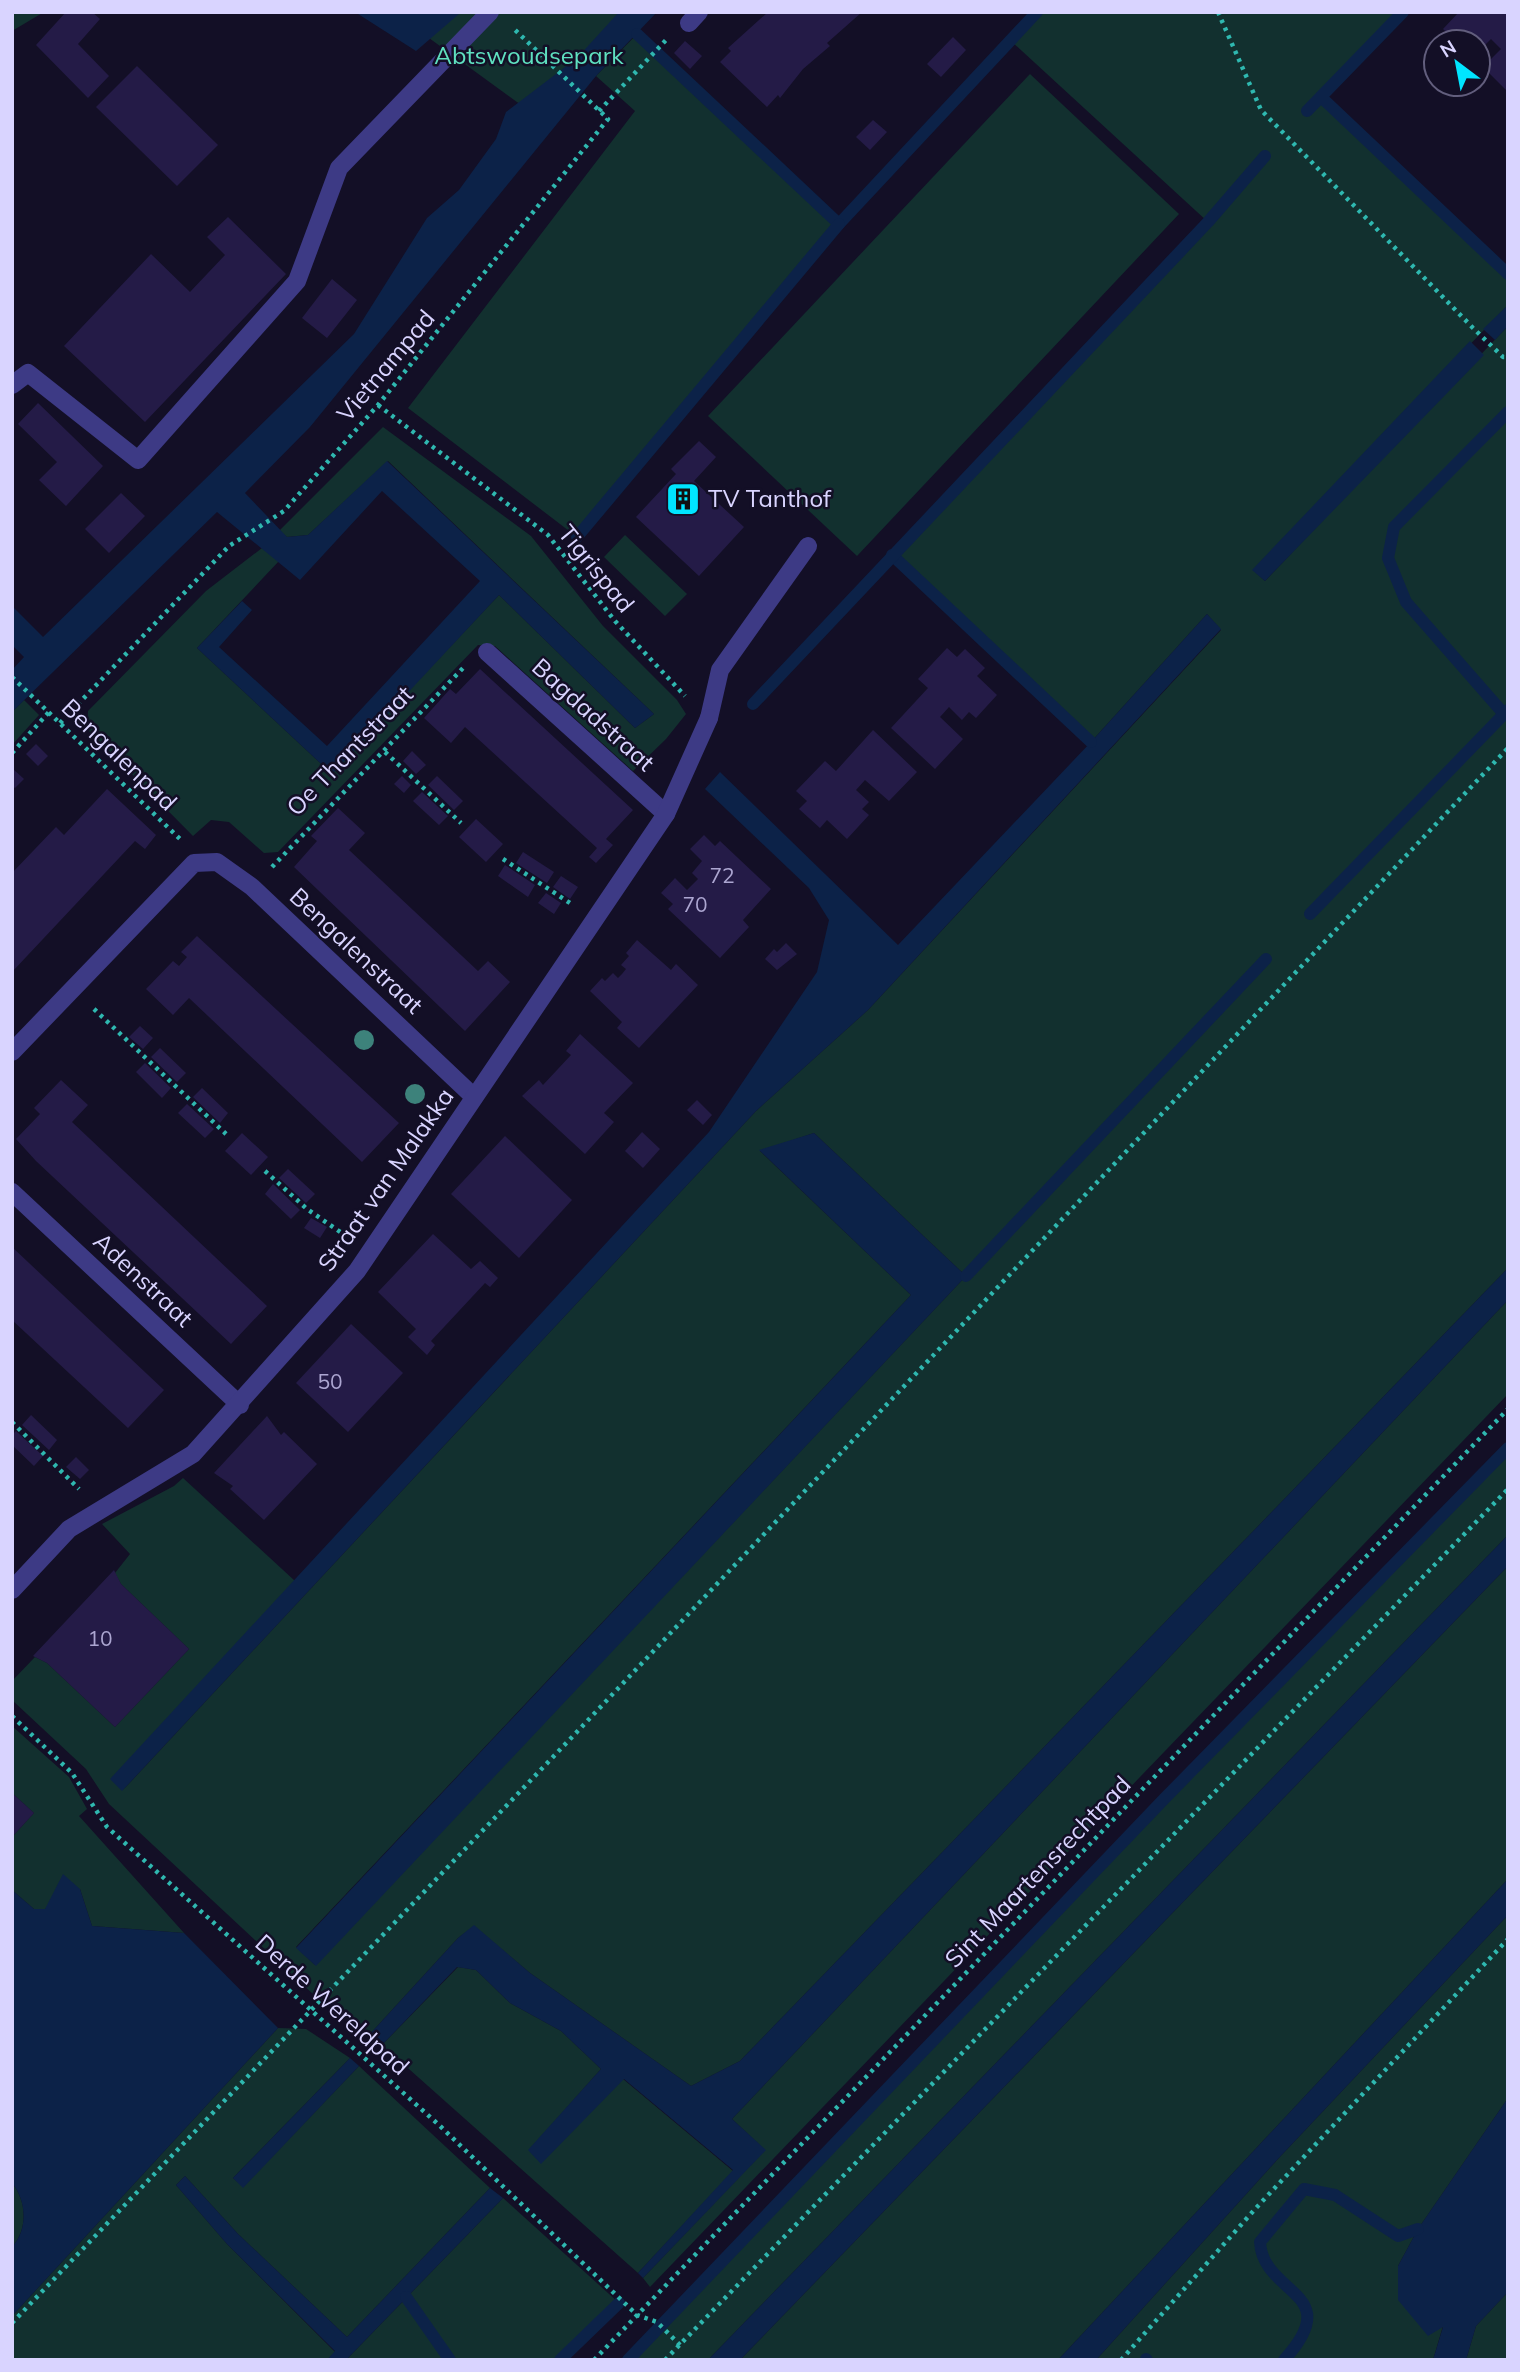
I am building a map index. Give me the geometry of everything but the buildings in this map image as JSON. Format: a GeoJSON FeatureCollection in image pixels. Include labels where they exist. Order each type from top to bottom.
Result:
{"type":"FeatureCollection","features":[{"type":"Feature","properties":{"kind":"street"},"geometry":{"type":"LineString","coordinates":[[12,385],[28,373],[138,460],[297,281],[340,168],[490,12]]}},
{"type":"Feature","properties":{"kind":"street","name":"Straat van Malakka"},"geometry":{"type":"LineString","coordinates":[[12,1590],[69,1529],[193,1454],[240,1405],[370,1252],[666,814],[709,718],[720,670],[808,546]]}},
{"type":"Feature","properties":{"kind":"street","name":"Bagdadstraat"},"geometry":{"type":"LineString","coordinates":[[487,652],[666,814]]}},
{"type":"Feature","properties":{"kind":"street","name":"Bengalenstraat"},"geometry":{"type":"LineString","coordinates":[[194,863],[217,862],[252,887],[473,1096]]}},
{"type":"Feature","properties":{"kind":"street"},"geometry":{"type":"LineString","coordinates":[[12,1052],[194,863]]}},
{"type":"Feature","properties":{"kind":"street","name":"Adenstraat"},"geometry":{"type":"LineString","coordinates":[[12,1192],[240,1405]]}},
{"type":"Feature","properties":{"kind":"path"},"geometry":{"type":"LineString","coordinates":[[1218,12],[1261,110],[1473,328],[1505,357]]}},
{"type":"Feature","properties":{"kind":"path"},"geometry":{"type":"LineString","coordinates":[[506,22],[599,111],[664,41]]}},
{"type":"Feature","properties":{"kind":"path","name":"Vietnampad"},"geometry":{"type":"LineString","coordinates":[[60,723],[229,546],[284,510],[378,405],[608,119],[599,111]]}},
{"type":"Feature","properties":{"kind":"path","name":"Tigrispad"},"geometry":{"type":"LineString","coordinates":[[378,405],[548,535],[615,621],[666,677],[709,718]]}},
{"type":"Feature","properties":{"kind":"path","name":"Oe Thantstraat"},"geometry":{"type":"LineString","coordinates":[[252,887],[468,663],[487,652]]}},
{"type":"Feature","properties":{"kind":"path","name":"Bengalenpad"},"geometry":{"type":"LineString","coordinates":[[12,677],[187,846],[194,863]]}},
{"type":"Feature","properties":{"kind":"path"},"geometry":{"type":"LineString","coordinates":[[12,752],[49,712]]}},
{"type":"Feature","properties":{"kind":"path"},"geometry":{"type":"LineString","coordinates":[[12,2323],[309,2009],[584,1725],[1508,748]]}},
{"type":"Feature","properties":{"kind":"path"},"geometry":{"type":"LineString","coordinates":[[385,752],[461,823]]}},
{"type":"Feature","properties":{"kind":"path"},"geometry":{"type":"LineString","coordinates":[[503,859],[594,919]]}},
{"type":"Feature","properties":{"kind":"path"},"geometry":{"type":"LineString","coordinates":[[73,989],[226,1134]]}},
{"type":"Feature","properties":{"kind":"path"},"geometry":{"type":"LineString","coordinates":[[265,1171],[307,1209],[370,1252]]}},
{"type":"Feature","properties":{"kind":"path","name":"Sint Maartensrechtpad"},"geometry":{"type":"LineString","coordinates":[[594,2360],[1508,1409]]}},
{"type":"Feature","properties":{"kind":"path"},"geometry":{"type":"LineString","coordinates":[[12,1422],[59,1466],[96,1513]]}},
{"type":"Feature","properties":{"kind":"path"},"geometry":{"type":"LineString","coordinates":[[665,2360],[1508,1489]]}},
{"type":"Feature","properties":{"kind":"path","name":"Derde Wereldpad"},"geometry":{"type":"LineString","coordinates":[[12,1716],[72,1773],[107,1827],[439,2125],[637,2315]]}},
{"type":"Feature","properties":{"kind":"path"},"geometry":{"type":"LineString","coordinates":[[1121,2360],[1256,2208],[1508,1939]]}},
{"type":"Feature","properties":{"kind":"path"},"geometry":{"type":"LineString","coordinates":[[637,2315],[657,2322],[680,2345]]}},
{"type":"Feature","properties":{"kind":"green space"},"geometry":{"type":"Polygon","coordinates":[[[12,12],[44,12],[12,31],[12,12]]]}},
{"type":"Feature","properties":{"kind":"green space","name":"Abtswoudsepark"},"geometry":{"type":"Polygon","coordinates":[[[386,12],[638,12],[532,113],[418,30],[386,12]]]}},
{"type":"Feature","properties":{"kind":"green space"},"geometry":{"type":"Polygon","coordinates":[[[1037,12],[1403,12],[1321,97],[1508,274],[1508,305],[1253,570],[1265,581],[1508,326],[1508,1268],[740,2061],[691,2086],[530,1973],[474,1926],[458,1938],[370,2034],[314,1995],[109,1804],[86,1769],[12,1700],[12,1681],[35,1657],[47,1663],[115,1727],[189,1649],[121,1584],[115,1573],[130,1554],[102,1524],[174,1486],[183,1478],[295,1581],[123,1790],[756,1111],[868,1010],[1221,630],[1207,614],[1091,742],[892,555],[1208,222],[1011,41],[1037,12]],[[814,1133],[760,1151],[911,1295],[296,1947],[315,1965],[966,1276],[814,1133]]]}},
{"type":"Feature","properties":{"kind":"green space"},"geometry":{"type":"Polygon","coordinates":[[[637,34],[839,224],[577,537],[408,408],[635,111],[596,76],[637,34]]]}},
{"type":"Feature","properties":{"kind":"green space"},"geometry":{"type":"Polygon","coordinates":[[[1030,74],[1179,214],[857,556],[708,416],[1030,74]]]}},
{"type":"Feature","properties":{"kind":"green space"},"geometry":{"type":"Polygon","coordinates":[[[383,427],[531,536],[603,626],[677,700],[686,714],[666,739],[633,771],[495,646],[478,645],[278,852],[264,853],[229,822],[211,820],[193,836],[87,729],[88,711],[206,591],[262,548],[279,561],[197,648],[331,773],[499,595],[635,728],[654,714],[388,461],[308,535],[287,537],[279,531],[383,427]]]}},
{"type":"Feature","properties":{"kind":"green space"},"geometry":{"type":"Polygon","coordinates":[[[625,535],[687,594],[665,616],[604,557],[625,535]]]}},
{"type":"Feature","properties":{"kind":"green space"},"geometry":{"type":"Polygon","coordinates":[[[24,700],[39,715],[12,745],[12,712],[24,700]]]}},
{"type":"Feature","properties":{"kind":"green space"},"geometry":{"type":"Polygon","coordinates":[[[1508,1300],[1508,1394],[650,2287],[643,2278],[765,2150],[732,2119],[1508,1300]]]}},
{"type":"Feature","properties":{"kind":"green space"},"geometry":{"type":"Polygon","coordinates":[[[1508,1448],[1508,1535],[708,2360],[628,2360],[1165,1798],[1508,1448]]]}},
{"type":"Feature","properties":{"kind":"green space"},"geometry":{"type":"Polygon","coordinates":[[[1508,1566],[1508,1879],[1058,2360],[740,2360],[1508,1566]]]}},
{"type":"Feature","properties":{"kind":"green space"},"geometry":{"type":"Polygon","coordinates":[[[12,1726],[69,1777],[87,1809],[79,1816],[184,1933],[92,1926],[80,1889],[45,1909],[34,1909],[12,1890],[12,1837],[34,1813],[12,1793],[12,1726]]]}},
{"type":"Feature","properties":{"kind":"green space"},"geometry":{"type":"Polygon","coordinates":[[[1508,1915],[1508,2098],[1418,2229],[1398,2266],[1443,2326],[1433,2360],[1096,2360],[1276,2161],[1508,1915]]]}},
{"type":"Feature","properties":{"kind":"green space"},"geometry":{"type":"Polygon","coordinates":[[[458,1967],[476,1970],[510,2003],[561,2031],[601,2069],[529,2150],[541,2163],[623,2079],[733,2171],[638,2273],[382,2045],[458,1967]]]}},
{"type":"Feature","properties":{"kind":"green space"},"geometry":{"type":"Polygon","coordinates":[[[278,2028],[306,2029],[350,2058],[233,2178],[243,2187],[359,2066],[490,2188],[347,2337],[238,2234],[185,2176],[176,2185],[227,2244],[335,2352],[327,2360],[12,2360],[12,2316],[278,2028]]]}},
{"type":"Feature","properties":{"kind":"green space"},"geometry":{"type":"Polygon","coordinates":[[[12,2183],[21,2198],[24,2215],[21,2232],[12,2247],[12,2183]]]}},
{"type":"Feature","properties":{"kind":"green space"},"geometry":{"type":"Polygon","coordinates":[[[503,2198],[619,2303],[560,2360],[346,2360],[503,2198]]]}},
{"type":"Feature","properties":{"kind":"green space"},"geometry":{"type":"Polygon","coordinates":[[[1508,2292],[1508,2360],[1466,2360],[1476,2326],[1508,2292]]]}},
{"type":"Feature","properties":{"kind":"water"},"geometry":{"type":"Polygon","coordinates":[[[355,12],[458,12],[459,14],[416,51],[355,12]]]}},
{"type":"Feature","properties":{"kind":"water"},"geometry":{"type":"Polygon","coordinates":[[[619,12],[657,12],[596,76],[310,427],[245,493],[287,537],[308,535],[387,461],[654,714],[635,728],[499,595],[332,774],[197,648],[242,601],[252,610],[219,647],[327,746],[480,581],[382,491],[300,580],[217,512],[12,712],[12,670],[24,657],[12,645],[12,606],[43,637],[354,334],[427,218],[459,190],[496,139],[506,112],[577,58],[619,12]]]}},
{"type":"Feature","properties":{"kind":"water"},"geometry":{"type":"Polygon","coordinates":[[[1508,305],[1508,326],[1495,340],[1483,329],[1508,305]]]}},
{"type":"Feature","properties":{"kind":"water"},"geometry":{"type":"Polygon","coordinates":[[[1470,341],[1484,355],[1265,581],[1252,570],[1470,341]]]}},
{"type":"Feature","properties":{"kind":"water"},"geometry":{"type":"Polygon","coordinates":[[[1207,614],[1221,629],[868,1010],[756,1111],[122,1791],[110,1779],[709,1132],[817,972],[829,920],[809,888],[705,789],[720,772],[898,945],[1091,742],[1207,614]]]}},
{"type":"Feature","properties":{"kind":"water"},"geometry":{"type":"Polygon","coordinates":[[[814,1133],[966,1276],[316,1966],[296,1948],[911,1295],[759,1150],[814,1133]]]}},
{"type":"Feature","properties":{"kind":"water"},"geometry":{"type":"Polygon","coordinates":[[[1508,1268],[1508,1300],[732,2119],[766,2150],[643,2278],[638,2273],[733,2170],[624,2079],[541,2164],[528,2150],[601,2069],[561,2031],[510,2003],[476,1970],[457,1967],[382,2045],[370,2034],[458,1938],[474,1925],[530,1973],[691,2086],[740,2061],[1508,1268]]]}},
{"type":"Feature","properties":{"kind":"water"},"geometry":{"type":"Polygon","coordinates":[[[1508,1535],[1508,1566],[740,2360],[708,2360],[1508,1535]]]}},
{"type":"Feature","properties":{"kind":"water"},"geometry":{"type":"Polygon","coordinates":[[[63,1874],[80,1889],[92,1926],[184,1933],[278,2028],[12,2316],[12,2247],[21,2232],[24,2215],[21,2198],[12,2183],[12,1890],[34,1909],[45,1909],[63,1874]]]}},
{"type":"Feature","properties":{"kind":"water"},"geometry":{"type":"Polygon","coordinates":[[[1508,1879],[1508,1915],[1276,2161],[1096,2360],[1058,2360],[1508,1879]]]}},
{"type":"Feature","properties":{"kind":"water"},"geometry":{"type":"Polygon","coordinates":[[[350,2058],[359,2066],[243,2188],[233,2178],[350,2058]]]}},
{"type":"Feature","properties":{"kind":"water"},"geometry":{"type":"Polygon","coordinates":[[[1508,2098],[1508,2292],[1476,2326],[1466,2360],[1433,2360],[1443,2327],[1428,2336],[1398,2300],[1398,2266],[1418,2229],[1508,2098]]]}},
{"type":"Feature","properties":{"kind":"water"},"geometry":{"type":"Polygon","coordinates":[[[185,2176],[238,2234],[347,2337],[490,2188],[503,2198],[346,2360],[327,2360],[335,2351],[227,2244],[176,2185],[185,2176]]]}},
{"type":"Feature","properties":{"kind":"waterway"},"geometry":{"type":"LineString","coordinates":[[637,34],[839,224],[1037,12]]}},
{"type":"Feature","properties":{"kind":"waterway"},"geometry":{"type":"LineString","coordinates":[[1307,111],[1403,12]]}},
{"type":"Feature","properties":{"kind":"waterway"},"geometry":{"type":"LineString","coordinates":[[1321,97],[1508,274]]}},
{"type":"Feature","properties":{"kind":"waterway"},"geometry":{"type":"LineString","coordinates":[[753,704],[1208,222],[1265,156]]}},
{"type":"Feature","properties":{"kind":"waterway"},"geometry":{"type":"LineString","coordinates":[[577,537],[839,224]]}},
{"type":"Feature","properties":{"kind":"waterway"},"geometry":{"type":"LineString","coordinates":[[1504,714],[1406,602],[1388,558],[1394,527],[1508,412]]}},
{"type":"Feature","properties":{"kind":"waterway"},"geometry":{"type":"LineString","coordinates":[[892,555],[1091,742]]}},
{"type":"Feature","properties":{"kind":"waterway"},"geometry":{"type":"LineString","coordinates":[[1310,914],[1508,710]]}},
{"type":"Feature","properties":{"kind":"waterway"},"geometry":{"type":"LineString","coordinates":[[966,1276],[1266,959]]}},
{"type":"Feature","properties":{"kind":"waterway"},"geometry":{"type":"LineString","coordinates":[[628,2360],[1165,1798],[1508,1448]]}},
{"type":"Feature","properties":{"kind":"waterway"},"geometry":{"type":"LineString","coordinates":[[1284,2360],[1301,2337],[1307,2320],[1305,2307],[1264,2260],[1260,2242],[1304,2189],[1335,2195],[1398,2236],[1418,2229]]}},
{"type":"Feature","properties":{"kind":"waterway"},"geometry":{"type":"LineString","coordinates":[[406,2297],[450,2360]]}},
{"type":"Feature","properties":{"kind":"waterway"},"geometry":{"type":"LineString","coordinates":[[560,2360],[619,2303]]}},
{"type":"Feature","properties":{"kind":"place","name":"TV Tanthof"},"geometry":{"type":"Point","coordinates":[683,499]}}]}
